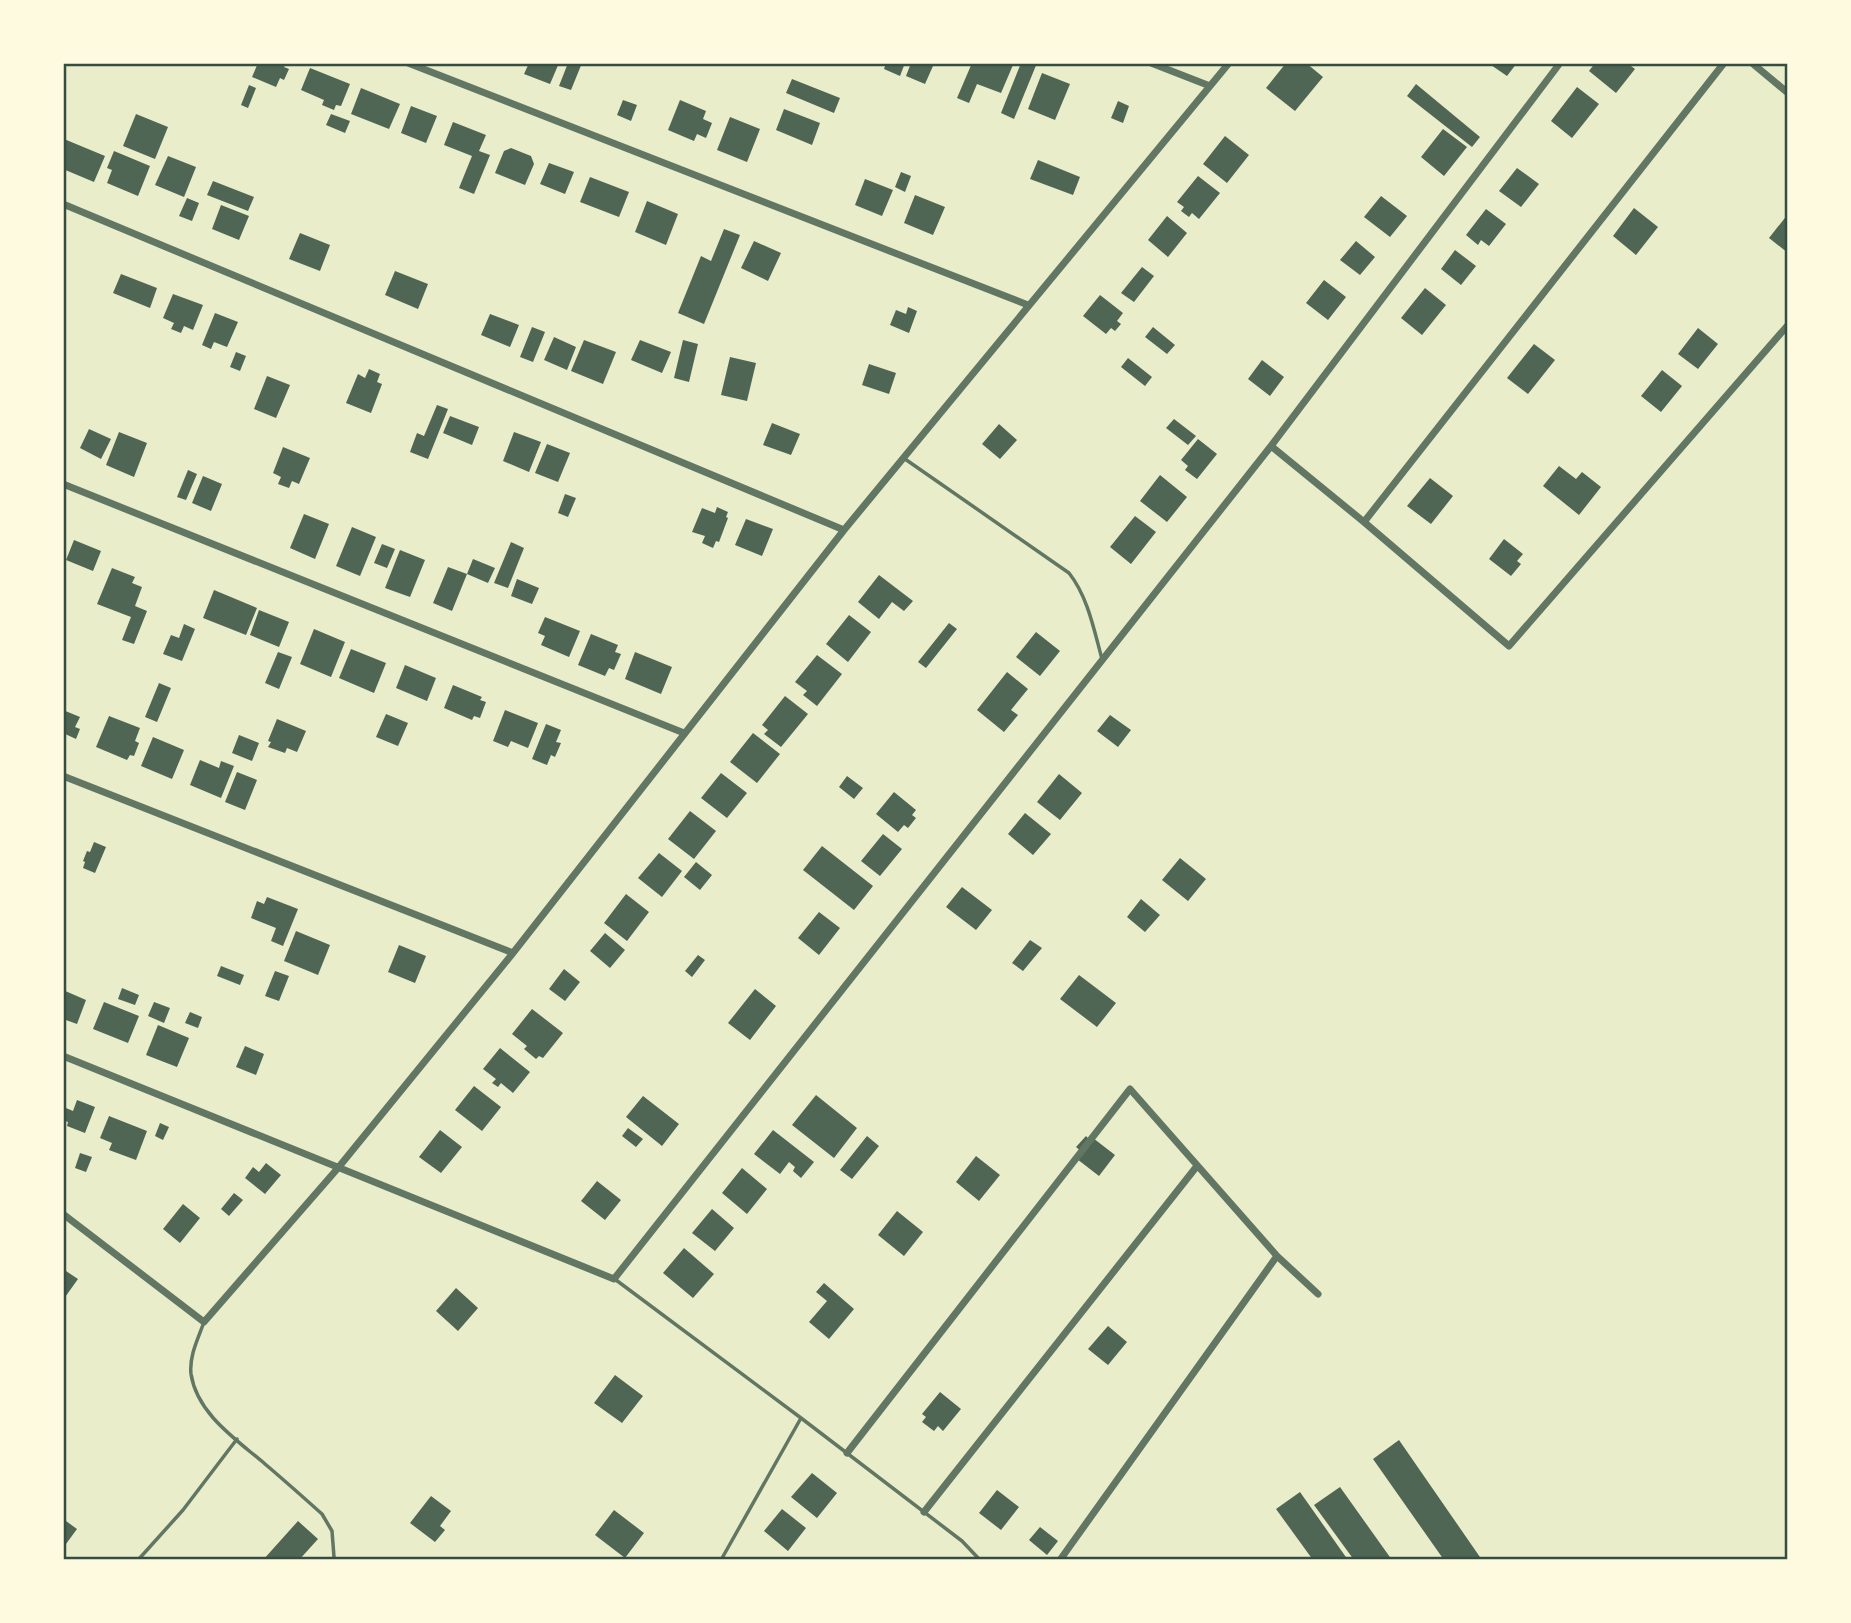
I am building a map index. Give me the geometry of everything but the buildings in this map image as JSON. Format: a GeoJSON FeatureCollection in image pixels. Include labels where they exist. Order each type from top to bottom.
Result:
{"type":"FeatureCollection","features":[{"type":"Feature","properties":{"kind":"street"},"geometry":{"type":"LineString","coordinates":[[408,63],[1028,305]]}},
{"type":"Feature","properties":{"kind":"street"},"geometry":{"type":"LineString","coordinates":[[1151,63],[1210,86]]}},
{"type":"Feature","properties":{"kind":"street"},"geometry":{"type":"LineString","coordinates":[[63,1214],[204,1322],[338,1168],[513,953],[844,530],[1229,63]]}},
{"type":"Feature","properties":{"kind":"street"},"geometry":{"type":"LineString","coordinates":[[63,1056],[614,1279],[1270,446],[1560,63]]}},
{"type":"Feature","properties":{"kind":"street"},"geometry":{"type":"LineString","coordinates":[[1364,522],[1724,63]]}},
{"type":"Feature","properties":{"kind":"street"},"geometry":{"type":"LineString","coordinates":[[1752,63],[1788,93]]}},
{"type":"Feature","properties":{"kind":"street"},"geometry":{"type":"LineString","coordinates":[[63,204],[844,530]]}},
{"type":"Feature","properties":{"kind":"street"},"geometry":{"type":"LineString","coordinates":[[1270,446],[1509,646],[1788,325]]}},
{"type":"Feature","properties":{"kind":"street"},"geometry":{"type":"LineString","coordinates":[[63,484],[684,733]]}},
{"type":"Feature","properties":{"kind":"street"},"geometry":{"type":"LineString","coordinates":[[63,776],[513,953]]}},
{"type":"Feature","properties":{"kind":"street"},"geometry":{"type":"LineString","coordinates":[[847,1453],[1130,1089],[1277,1256],[1318,1294]]}},
{"type":"Feature","properties":{"kind":"street"},"geometry":{"type":"LineString","coordinates":[[924,1512],[1197,1166]]}},
{"type":"Feature","properties":{"kind":"street"},"geometry":{"type":"LineString","coordinates":[[1060,1560],[1277,1256]]}},
{"type":"Feature","properties":{"kind":"lane"},"geometry":{"type":"LineString","coordinates":[[904,458],[1069,573],[1084,598],[1102,659]]}},
{"type":"Feature","properties":{"kind":"lane"},"geometry":{"type":"LineString","coordinates":[[614,1279],[962,1541],[980,1560]]}},
{"type":"Feature","properties":{"kind":"lane"},"geometry":{"type":"LineString","coordinates":[[204,1322],[192,1356],[191,1375],[206,1409],[226,1431],[322,1514],[332,1531],[332,1560]]}},
{"type":"Feature","properties":{"kind":"lane"},"geometry":{"type":"LineString","coordinates":[[721,1560],[801,1418]]}},
{"type":"Feature","properties":{"kind":"lane"},"geometry":{"type":"LineString","coordinates":[[138,1560],[183,1510],[237,1439]]}}]}
